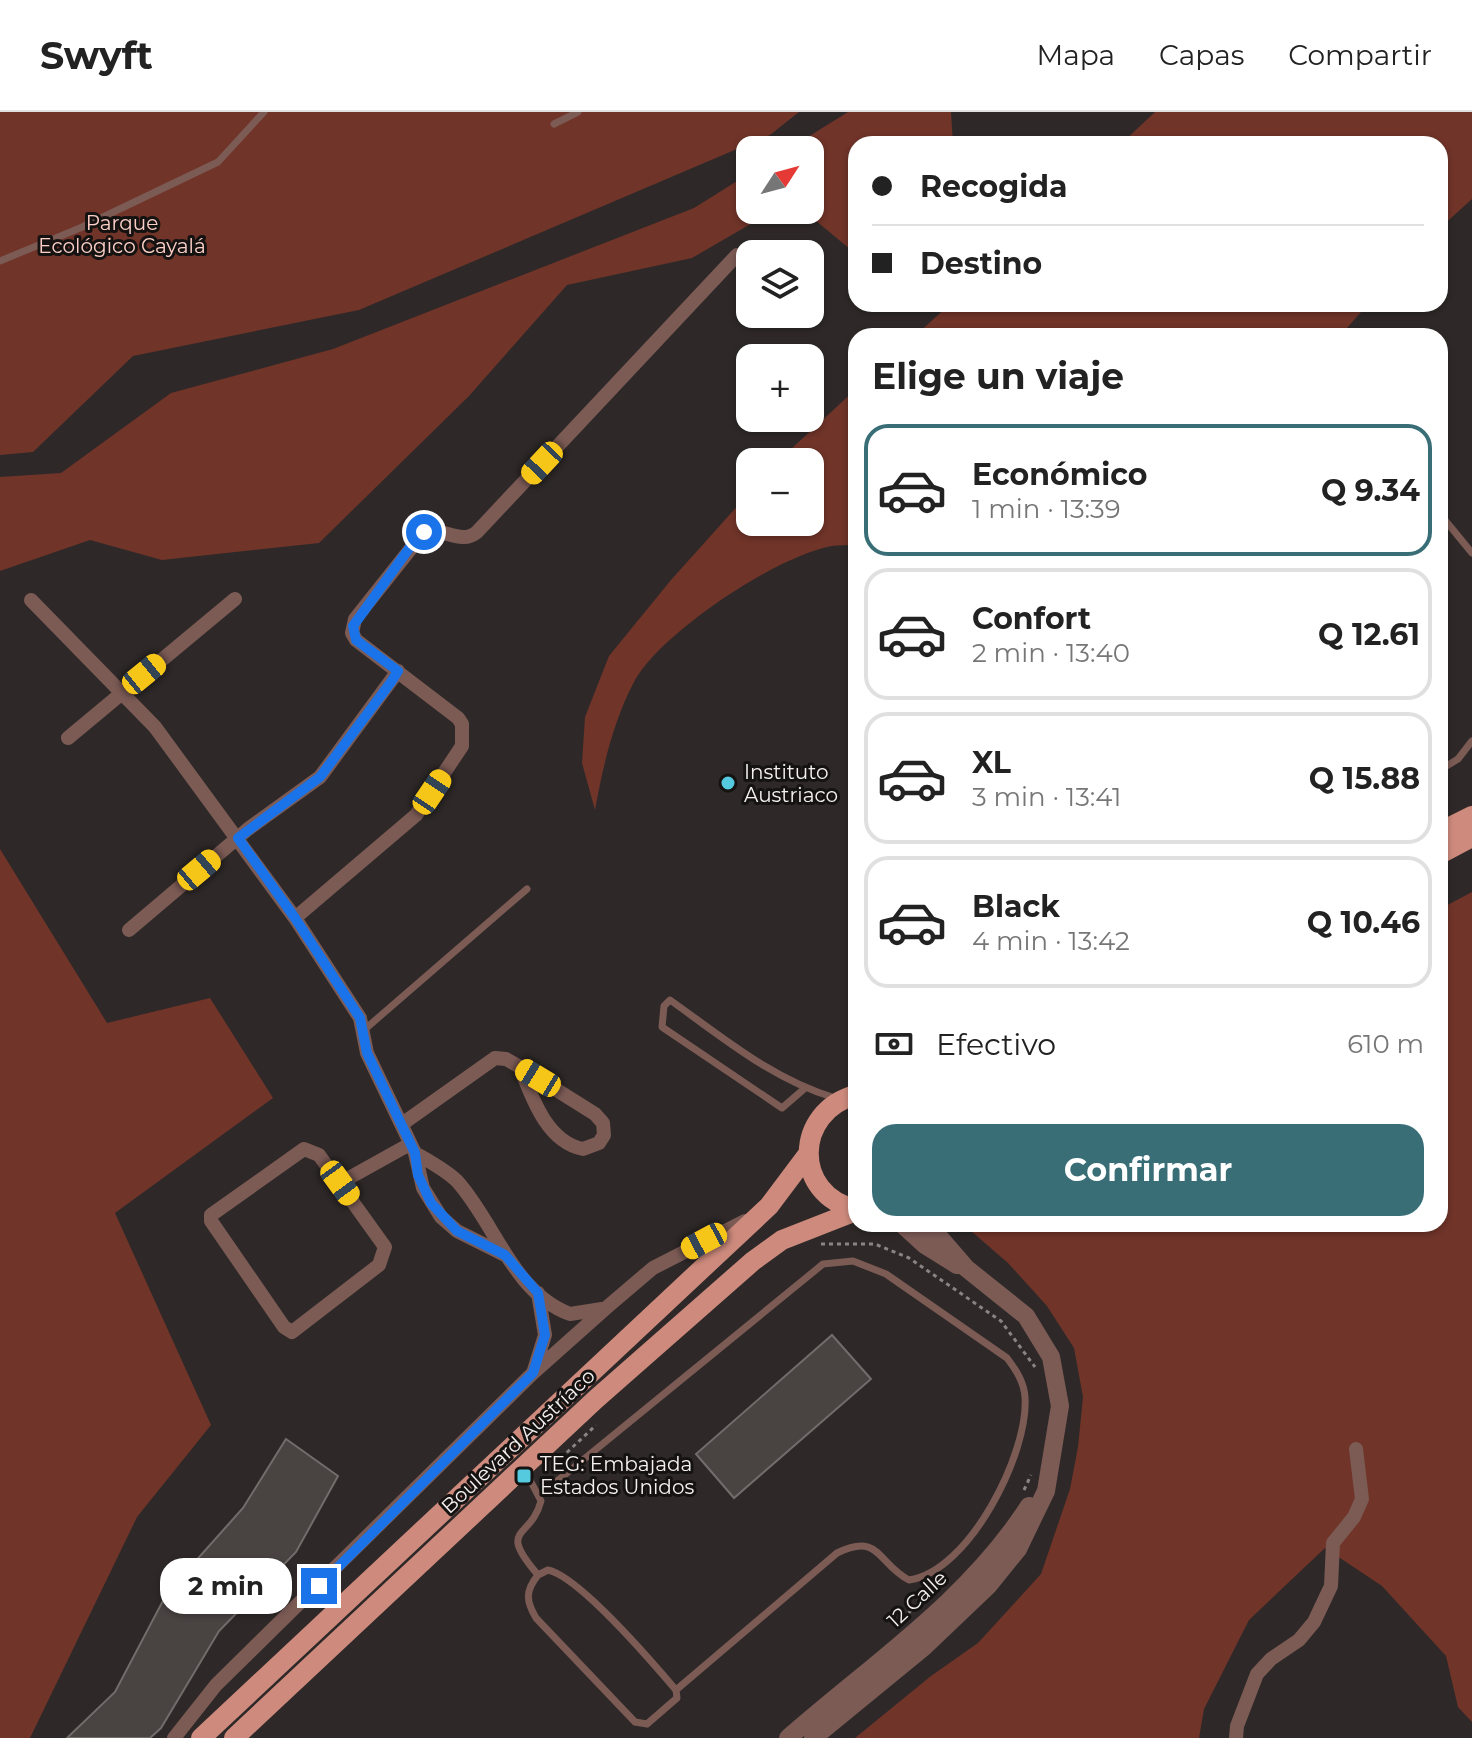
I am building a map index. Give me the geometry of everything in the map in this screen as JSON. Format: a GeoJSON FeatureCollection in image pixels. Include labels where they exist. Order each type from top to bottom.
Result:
{"type":"FeatureCollection","features":[{"type":"Feature","properties":{"kind":"main road"},"geometry":{"type":"LineString","coordinates":[[1448,828],[1472,816]]}},
{"type":"Feature","properties":{"kind":"main road"},"geometry":{"type":"LineString","coordinates":[[1448,850],[1472,837]]}},
{"type":"Feature","properties":{"kind":"main road","name":"Boulevard Austríaco"},"geometry":{"type":"LineString","coordinates":[[201,1738],[769,1206],[808,1154],[810,1137],[817,1120],[848,1097]]}},
{"type":"Feature","properties":{"kind":"main road"},"geometry":{"type":"LineString","coordinates":[[808,1154],[813,1174],[824,1191],[848,1206]]}},
{"type":"Feature","properties":{"kind":"main road","name":"Boulevard Austríaco"},"geometry":{"type":"LineString","coordinates":[[234,1738],[596,1399],[753,1261],[782,1240],[848,1213]]}},
{"type":"Feature","properties":{"kind":"street"},"geometry":{"type":"LineString","coordinates":[[295,918],[416,815],[462,746],[462,724],[458,718],[356,640],[353,626],[416,539],[433,529],[464,538],[477,532],[736,256]]}},
{"type":"Feature","properties":{"kind":"street"},"geometry":{"type":"LineString","coordinates":[[68,738],[235,599]]}},
{"type":"Feature","properties":{"kind":"street"},"geometry":{"type":"LineString","coordinates":[[31,600],[155,727],[295,918],[354,1008],[364,1030],[367,1053],[413,1149],[423,1188],[441,1217],[457,1231],[505,1255]]}},
{"type":"Feature","properties":{"kind":"street"},"geometry":{"type":"LineString","coordinates":[[129,930],[238,838],[320,777],[398,671]]}},
{"type":"Feature","properties":{"kind":"street"},"geometry":{"type":"LineString","coordinates":[[402,1124],[495,1058],[506,1059],[520,1067],[595,1114],[603,1123],[604,1135],[599,1143],[583,1149],[563,1141],[543,1117],[520,1067]]}},
{"type":"Feature","properties":{"kind":"street"},"geometry":{"type":"LineString","coordinates":[[304,1149],[319,1155],[340,1183],[385,1247],[385,1256],[379,1265],[292,1332],[284,1327],[211,1221],[211,1215],[304,1149]]}},
{"type":"Feature","properties":{"kind":"street"},"geometry":{"type":"LineString","coordinates":[[340,1183],[413,1149]]}},
{"type":"Feature","properties":{"kind":"street"},"geometry":{"type":"LineString","coordinates":[[413,1149],[455,1178],[478,1208],[505,1255],[538,1293],[570,1314],[606,1308]]}},
{"type":"Feature","properties":{"kind":"street"},"geometry":{"type":"LineString","coordinates":[[174,1738],[216,1685],[533,1373],[653,1268],[769,1206]]}},
{"type":"Feature","properties":{"kind":"street","name":"12 Calle"},"geometry":{"type":"LineString","coordinates":[[912,1232],[941,1256],[966,1268]]}},
{"type":"Feature","properties":{"kind":"street","name":"12 Calle"},"geometry":{"type":"LineString","coordinates":[[788,1738],[881,1662],[977,1573],[1015,1528],[1042,1468],[1060,1406],[1051,1357],[1026,1316],[966,1268],[935,1232]]}},
{"type":"Feature","properties":{"kind":"street"},"geometry":{"type":"LineString","coordinates":[[533,1373],[545,1335],[538,1293]]}},
{"type":"Feature","properties":{"kind":"street"},"geometry":{"type":"LineString","coordinates":[[1236,1738],[1237,1726],[1257,1674],[1271,1659],[1299,1640],[1314,1622],[1331,1586],[1333,1543],[1354,1517],[1362,1499],[1356,1449]]}},
{"type":"Feature","properties":{"kind":"street","name":"12 Calle"},"geometry":{"type":"LineString","coordinates":[[813,1738],[924,1647],[997,1576],[1018,1549],[1039,1509],[1042,1468]]}},
{"type":"Feature","properties":{"kind":"lane"},"geometry":{"type":"LineString","coordinates":[[0,261],[80,228],[218,162],[264,112]]}},
{"type":"Feature","properties":{"kind":"lane"},"geometry":{"type":"LineString","coordinates":[[554,124],[578,112]]}},
{"type":"Feature","properties":{"kind":"lane"},"geometry":{"type":"LineString","coordinates":[[1448,524],[1472,553]]}},
{"type":"Feature","properties":{"kind":"lane"},"geometry":{"type":"LineString","coordinates":[[1448,765],[1458,759],[1472,741]]}},
{"type":"Feature","properties":{"kind":"lane"},"geometry":{"type":"LineString","coordinates":[[364,1030],[527,889]]}},
{"type":"Feature","properties":{"kind":"lane"},"geometry":{"type":"LineString","coordinates":[[804,1089],[782,1108],[662,1027],[664,1006],[670,1000],[750,1057],[804,1089],[848,1097]]}},
{"type":"Feature","properties":{"kind":"lane"},"geometry":{"type":"LineString","coordinates":[[540,1495],[823,1264],[853,1261],[886,1274],[1007,1358],[1020,1375],[1025,1395],[1018,1450],[993,1504],[943,1564],[920,1579],[909,1580],[876,1550],[865,1544],[850,1546],[837,1553],[676,1690]]}},
{"type":"Feature","properties":{"kind":"lane"},"geometry":{"type":"LineString","coordinates":[[530,1480],[540,1495],[539,1508],[523,1528],[518,1542],[522,1557],[538,1575]]}},
{"type":"Feature","properties":{"kind":"lane"},"geometry":{"type":"LineString","coordinates":[[548,1570],[572,1581],[676,1690],[677,1698],[647,1724],[635,1722],[536,1618],[528,1604],[528,1594],[530,1585],[538,1575],[548,1570]]}},
{"type":"Feature","properties":{"kind":"path"},"geometry":{"type":"LineString","coordinates":[[810,1248],[837,1242],[875,1244],[909,1258],[1001,1321],[1036,1369]]}},
{"type":"Feature","properties":{"kind":"path"},"geometry":{"type":"LineString","coordinates":[[553,1465],[595,1428],[597,1419]]}},
{"type":"Feature","properties":{"kind":"path"},"geometry":{"type":"LineString","coordinates":[[1023,1493],[1042,1468]]}},
{"type":"Feature","properties":{"kind":"path"},"geometry":{"type":"LineString","coordinates":[[905,1617],[933,1592]]}},
{"type":"Feature","properties":{"kind":"green space","name":"Parque Ecológico Cayalá"},"geometry":{"type":"Polygon","coordinates":[[[0,112],[799,112],[770,135],[736,136],[736,149],[359,310],[133,356],[33,452],[0,455],[0,112]]]}},
{"type":"Feature","properties":{"kind":"green space"},"geometry":{"type":"Polygon","coordinates":[[[848,112],[951,112],[952,136],[848,136],[848,248],[820,224],[824,224],[824,136],[809,136],[848,112]]]}},
{"type":"Feature","properties":{"kind":"green space"},"geometry":{"type":"Polygon","coordinates":[[[1155,112],[1472,112],[1472,199],[1448,221],[1448,136],[1130,136],[1155,112]]]}},
{"type":"Feature","properties":{"kind":"green space"},"geometry":{"type":"Polygon","coordinates":[[[736,182],[736,224],[751,224],[692,258],[567,285],[469,396],[319,543],[162,560],[90,540],[0,571],[0,477],[61,473],[171,393],[333,349],[694,208],[736,182]]]}},
{"type":"Feature","properties":{"kind":"green space"},"geometry":{"type":"Polygon","coordinates":[[[941,312],[1361,312],[1347,328],[924,328],[941,312]]]}},
{"type":"Feature","properties":{"kind":"green space"},"geometry":{"type":"Polygon","coordinates":[[[848,396],[848,545],[809,552],[752,580],[693,620],[647,663],[634,682],[620,713],[595,810],[582,763],[585,717],[609,656],[736,508],[736,536],[824,536],[824,448],[792,448],[809,432],[824,432],[824,419],[848,396]]]}},
{"type":"Feature","properties":{"kind":"green space"},"geometry":{"type":"Polygon","coordinates":[[[0,849],[107,1023],[210,998],[273,1098],[115,1213],[211,1425],[137,1517],[30,1738],[0,1738],[0,849]]]}},
{"type":"Feature","properties":{"kind":"green space"},"geometry":{"type":"Polygon","coordinates":[[[1472,892],[1472,1722],[1458,1707],[1446,1656],[1382,1586],[1325,1548],[1249,1620],[1204,1709],[1199,1738],[855,1738],[931,1676],[978,1643],[1041,1574],[1070,1489],[1083,1397],[1074,1348],[1047,1306],[1008,1263],[972,1232],[1448,1232],[1448,905],[1472,892]]]}},
{"type":"Feature","properties":{"kind":"building"},"geometry":{"type":"Polygon","coordinates":[[[832,1335],[871,1379],[734,1498],[696,1454],[832,1335]]]}},
{"type":"Feature","properties":{"kind":"building"},"geometry":{"type":"Polygon","coordinates":[[[286,1439],[338,1476],[296,1552],[219,1631],[161,1728],[150,1738],[67,1738],[115,1692],[167,1593],[243,1508],[286,1439]]]}},
{"type":"Feature","properties":{"kind":"place","name":"Instituto Austriaco"},"geometry":{"type":"Point","coordinates":[728,783]}},
{"type":"Feature","properties":{"kind":"place","name":"TEG: Embajada Estados Unidos"},"geometry":{"type":"Point","coordinates":[524,1476]}},
{"type":"Feature","properties":{"kind":"route"},"geometry":{"type":"LineString","coordinates":[[319,1586],[533,1373],[545,1335],[538,1293],[505,1255],[457,1231],[431,1203],[418,1175],[415,1153],[367,1053],[360,1018],[238,838],[320,777],[398,671],[356,640],[352,633],[353,626],[355,619],[424,532]]}}]}
